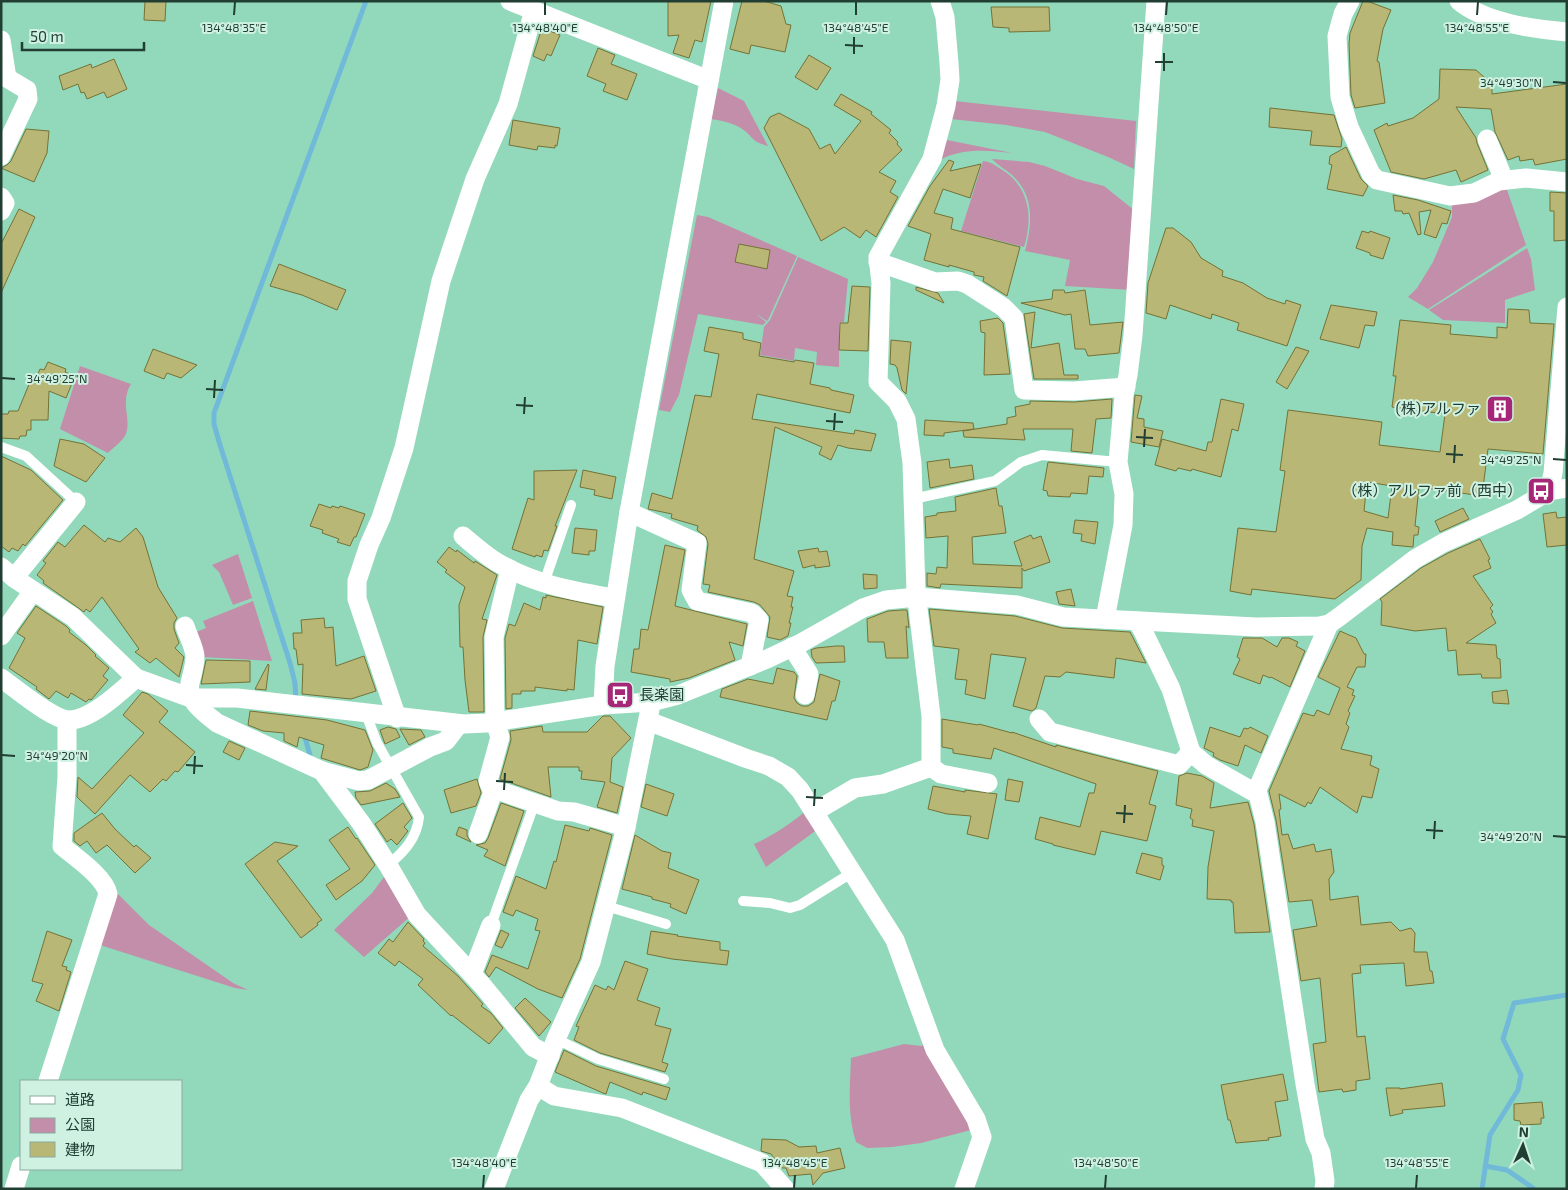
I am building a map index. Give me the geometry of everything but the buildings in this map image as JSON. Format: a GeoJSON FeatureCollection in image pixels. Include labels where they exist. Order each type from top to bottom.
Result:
{"type":"FeatureCollection","features":[{"type":"Feature","properties":{"kind":"street"},"geometry":{"type":"LineString","coordinates":[[510,1],[709,80]]}},
{"type":"Feature","properties":{"kind":"street"},"geometry":{"type":"LineString","coordinates":[[603,705],[605,666],[614,598],[724,1]]}},
{"type":"Feature","properties":{"kind":"street"},"geometry":{"type":"LineString","coordinates":[[931,767],[930,716],[917,597],[912,464],[906,419],[897,401],[878,382],[881,283],[878,257],[932,160],[946,106],[950,80],[945,17],[940,1]]}},
{"type":"Feature","properties":{"kind":"street"},"geometry":{"type":"LineString","coordinates":[[1105,619],[1124,525],[1124,494],[1118,462],[1133,335],[1156,1]]}},
{"type":"Feature","properties":{"kind":"street"},"geometry":{"type":"LineString","coordinates":[[1350,1],[1343,14],[1337,36],[1340,97],[1349,126],[1371,174],[1376,180],[1450,196],[1474,193],[1504,180],[1526,178],[1567,182]]}},
{"type":"Feature","properties":{"kind":"street"},"geometry":{"type":"LineString","coordinates":[[1460,1],[1482,14],[1507,22],[1567,32]]}},
{"type":"Feature","properties":{"kind":"street"},"geometry":{"type":"LineString","coordinates":[[397,718],[357,599],[357,581],[381,518],[404,448],[441,281],[475,179],[508,104],[534,10]]}},
{"type":"Feature","properties":{"kind":"street"},"geometry":{"type":"LineString","coordinates":[[1,40],[6,78],[27,90],[28,98],[1,156]]}},
{"type":"Feature","properties":{"kind":"street"},"geometry":{"type":"LineString","coordinates":[[1487,139],[1504,180]]}},
{"type":"Feature","properties":{"kind":"street"},"geometry":{"type":"LineString","coordinates":[[1,197],[5,203],[1,210]]}},
{"type":"Feature","properties":{"kind":"street"},"geometry":{"type":"LineString","coordinates":[[878,262],[935,282],[958,281],[967,284],[1003,307],[1014,318],[1024,390],[1074,391],[1126,387]]}},
{"type":"Feature","properties":{"kind":"street"},"geometry":{"type":"LineString","coordinates":[[494,1189],[533,1093],[591,962],[626,827],[649,712],[678,695],[792,647],[863,608],[886,600],[917,597],[1017,605],[1063,617],[1136,621],[1256,627],[1297,627],[1329,624],[1415,559],[1442,543],[1558,490],[1553,473],[1567,307]]}},
{"type":"Feature","properties":{"kind":"street"},"geometry":{"type":"LineString","coordinates":[[76,502],[8,572],[73,617],[136,678],[191,698],[237,698],[460,724],[495,722],[603,705],[649,712],[745,758],[769,766],[788,777],[800,790],[895,940],[935,1050],[976,1119],[982,1137],[964,1189]]}},
{"type":"Feature","properties":{"kind":"street"},"geometry":{"type":"LineString","coordinates":[[629,512],[697,543],[691,590],[697,601],[752,612],[758,620],[750,666]]}},
{"type":"Feature","properties":{"kind":"street"},"geometry":{"type":"LineString","coordinates":[[464,536],[499,564],[510,569],[560,588],[614,598]]}},
{"type":"Feature","properties":{"kind":"street"},"geometry":{"type":"LineString","coordinates":[[510,569],[494,637],[495,722],[500,737],[488,780],[491,788],[558,810],[574,812],[626,827]]}},
{"type":"Feature","properties":{"kind":"street"},"geometry":{"type":"LineString","coordinates":[[1,636],[33,591]]}},
{"type":"Feature","properties":{"kind":"street"},"geometry":{"type":"LineString","coordinates":[[1136,621],[1172,689],[1191,752],[1206,766],[1252,791],[1257,790]]}},
{"type":"Feature","properties":{"kind":"street"},"geometry":{"type":"LineString","coordinates":[[1324,1189],[1325,1181],[1321,1153],[1315,1140],[1304,1084],[1266,822],[1257,790],[1329,624]]}},
{"type":"Feature","properties":{"kind":"street"},"geometry":{"type":"LineString","coordinates":[[185,626],[195,655],[189,686],[191,698],[203,712],[217,723],[322,771],[359,781],[368,780],[446,741],[460,724]]}},
{"type":"Feature","properties":{"kind":"street"},"geometry":{"type":"LineString","coordinates":[[792,647],[809,674],[804,695]]}},
{"type":"Feature","properties":{"kind":"street"},"geometry":{"type":"LineString","coordinates":[[1,678],[48,711],[67,720],[78,719],[89,714],[115,697],[136,678]]}},
{"type":"Feature","properties":{"kind":"street"},"geometry":{"type":"LineString","coordinates":[[1039,719],[1050,732],[1179,765],[1191,752]]}},
{"type":"Feature","properties":{"kind":"street"},"geometry":{"type":"LineString","coordinates":[[48,1080],[108,894],[107,888],[101,879],[62,846],[67,777],[67,720]]}},
{"type":"Feature","properties":{"kind":"street"},"geometry":{"type":"LineString","coordinates":[[931,767],[941,774],[988,783]]}},
{"type":"Feature","properties":{"kind":"street"},"geometry":{"type":"LineString","coordinates":[[814,812],[855,788],[883,784],[931,767]]}},
{"type":"Feature","properties":{"kind":"street"},"geometry":{"type":"LineString","coordinates":[[322,771],[388,865],[417,915],[472,974],[533,1047],[553,1048]]}},
{"type":"Feature","properties":{"kind":"street"},"geometry":{"type":"LineString","coordinates":[[478,834],[494,789]]}},
{"type":"Feature","properties":{"kind":"street"},"geometry":{"type":"LineString","coordinates":[[472,974],[492,925]]}},
{"type":"Feature","properties":{"kind":"street"},"geometry":{"type":"LineString","coordinates":[[533,1093],[622,1108],[762,1163],[785,1189]]}},
{"type":"Feature","properties":{"kind":"street"},"geometry":{"type":"LineString","coordinates":[[14,1189],[20,1169]]}},
{"type":"Feature","properties":{"kind":"lane"},"geometry":{"type":"LineString","coordinates":[[1,447],[26,456],[76,502]]}},
{"type":"Feature","properties":{"kind":"lane"},"geometry":{"type":"LineString","coordinates":[[913,498],[996,481],[1021,462],[1042,455],[1118,462]]}},
{"type":"Feature","properties":{"kind":"lane"},"geometry":{"type":"LineString","coordinates":[[544,583],[571,505]]}},
{"type":"Feature","properties":{"kind":"lane"},"geometry":{"type":"LineString","coordinates":[[366,714],[377,743],[420,817],[414,836],[402,854],[388,865]]}},
{"type":"Feature","properties":{"kind":"lane"},"geometry":{"type":"LineString","coordinates":[[492,925],[535,802]]}},
{"type":"Feature","properties":{"kind":"lane"},"geometry":{"type":"LineString","coordinates":[[743,901],[770,903],[790,908],[800,905],[853,872]]}},
{"type":"Feature","properties":{"kind":"lane"},"geometry":{"type":"LineString","coordinates":[[606,906],[666,924]]}},
{"type":"Feature","properties":{"kind":"lane"},"geometry":{"type":"LineString","coordinates":[[553,1048],[598,1059],[664,1079]]}},
{"type":"Feature","properties":{"kind":"green space"},"geometry":{"type":"Polygon","coordinates":[[[718,88],[744,101],[768,146],[757,142],[737,126],[711,119],[718,88]]]}},
{"type":"Feature","properties":{"kind":"green space"},"geometry":{"type":"Polygon","coordinates":[[[955,101],[1136,121],[1134,169],[1045,132],[1006,125],[951,119],[955,101]]]}},
{"type":"Feature","properties":{"kind":"green space"},"geometry":{"type":"Polygon","coordinates":[[[947,140],[1012,153],[966,152],[957,153],[940,160],[947,140]]]}},
{"type":"Feature","properties":{"kind":"green space"},"geometry":{"type":"Polygon","coordinates":[[[992,159],[1029,162],[1045,166],[1077,179],[1104,186],[1139,214],[1132,290],[1065,286],[1070,260],[1025,251],[1030,212],[1025,193],[1013,176],[992,159]]]}},
{"type":"Feature","properties":{"kind":"green space"},"geometry":{"type":"Polygon","coordinates":[[[983,161],[994,164],[1013,178],[1024,195],[1027,205],[1028,225],[1024,247],[961,231],[983,161]]]}},
{"type":"Feature","properties":{"kind":"green space"},"geometry":{"type":"Polygon","coordinates":[[[1505,184],[1526,245],[1428,309],[1408,297],[1417,288],[1433,262],[1452,217],[1452,202],[1505,184]]]}},
{"type":"Feature","properties":{"kind":"green space"},"geometry":{"type":"Polygon","coordinates":[[[697,215],[708,217],[797,256],[768,320],[755,313],[766,322],[763,325],[698,314],[679,395],[670,412],[659,410],[697,215]]]}},
{"type":"Feature","properties":{"kind":"green space"},"geometry":{"type":"Polygon","coordinates":[[[1527,248],[1531,259],[1535,290],[1505,300],[1505,323],[1443,320],[1429,310],[1527,248]]]}},
{"type":"Feature","properties":{"kind":"green space"},"geometry":{"type":"Polygon","coordinates":[[[798,257],[848,279],[844,322],[839,323],[839,367],[816,365],[817,352],[795,348],[794,361],[760,355],[764,327],[770,320],[798,257]]]}},
{"type":"Feature","properties":{"kind":"green space"},"geometry":{"type":"Polygon","coordinates":[[[80,366],[131,384],[126,398],[128,424],[125,436],[108,453],[60,429],[80,366]]]}},
{"type":"Feature","properties":{"kind":"green space"},"geometry":{"type":"Polygon","coordinates":[[[238,554],[252,598],[233,605],[219,572],[212,565],[238,554]]]}},
{"type":"Feature","properties":{"kind":"green space"},"geometry":{"type":"Polygon","coordinates":[[[253,601],[272,661],[201,657],[194,633],[206,628],[203,621],[253,601]]]}},
{"type":"Feature","properties":{"kind":"green space"},"geometry":{"type":"Polygon","coordinates":[[[807,810],[818,829],[766,867],[754,844],[782,829],[807,810]]]}},
{"type":"Feature","properties":{"kind":"green space"},"geometry":{"type":"Polygon","coordinates":[[[387,873],[412,915],[364,957],[334,930],[372,893],[387,873]]]}},
{"type":"Feature","properties":{"kind":"green space"},"geometry":{"type":"Polygon","coordinates":[[[117,893],[149,925],[233,983],[248,990],[235,988],[103,946],[99,942],[117,893]]]}},
{"type":"Feature","properties":{"kind":"green space"},"geometry":{"type":"Polygon","coordinates":[[[927,1043],[975,1129],[921,1143],[892,1147],[867,1148],[856,1142],[850,1111],[851,1058],[904,1044],[921,1046],[927,1043]]]}},
{"type":"Feature","properties":{"kind":"waterway"},"geometry":{"type":"LineString","coordinates":[[296,701],[295,683],[290,663],[220,445],[214,424],[214,413],[366,1]]}},
{"type":"Feature","properties":{"kind":"waterway"},"geometry":{"type":"LineString","coordinates":[[304,734],[310,755],[309,762]]}},
{"type":"Feature","properties":{"kind":"waterway"},"geometry":{"type":"LineString","coordinates":[[1482,1189],[1490,1135],[1518,1090],[1521,1075],[1503,1039],[1514,1003],[1567,995]]}},
{"type":"Feature","properties":{"kind":"waterway"},"geometry":{"type":"LineString","coordinates":[[1485,1166],[1507,1170],[1533,1188]]}},
{"type":"Feature","properties":{"kind":"place","name":"(株)アルファ"},"geometry":{"type":"Point","coordinates":[1500,409]}},
{"type":"Feature","properties":{"kind":"place","name":"（株）アルファ前（西中）"},"geometry":{"type":"Point","coordinates":[1541,491]}},
{"type":"Feature","properties":{"kind":"place","name":"長楽園"},"geometry":{"type":"Point","coordinates":[620,695]}}]}
